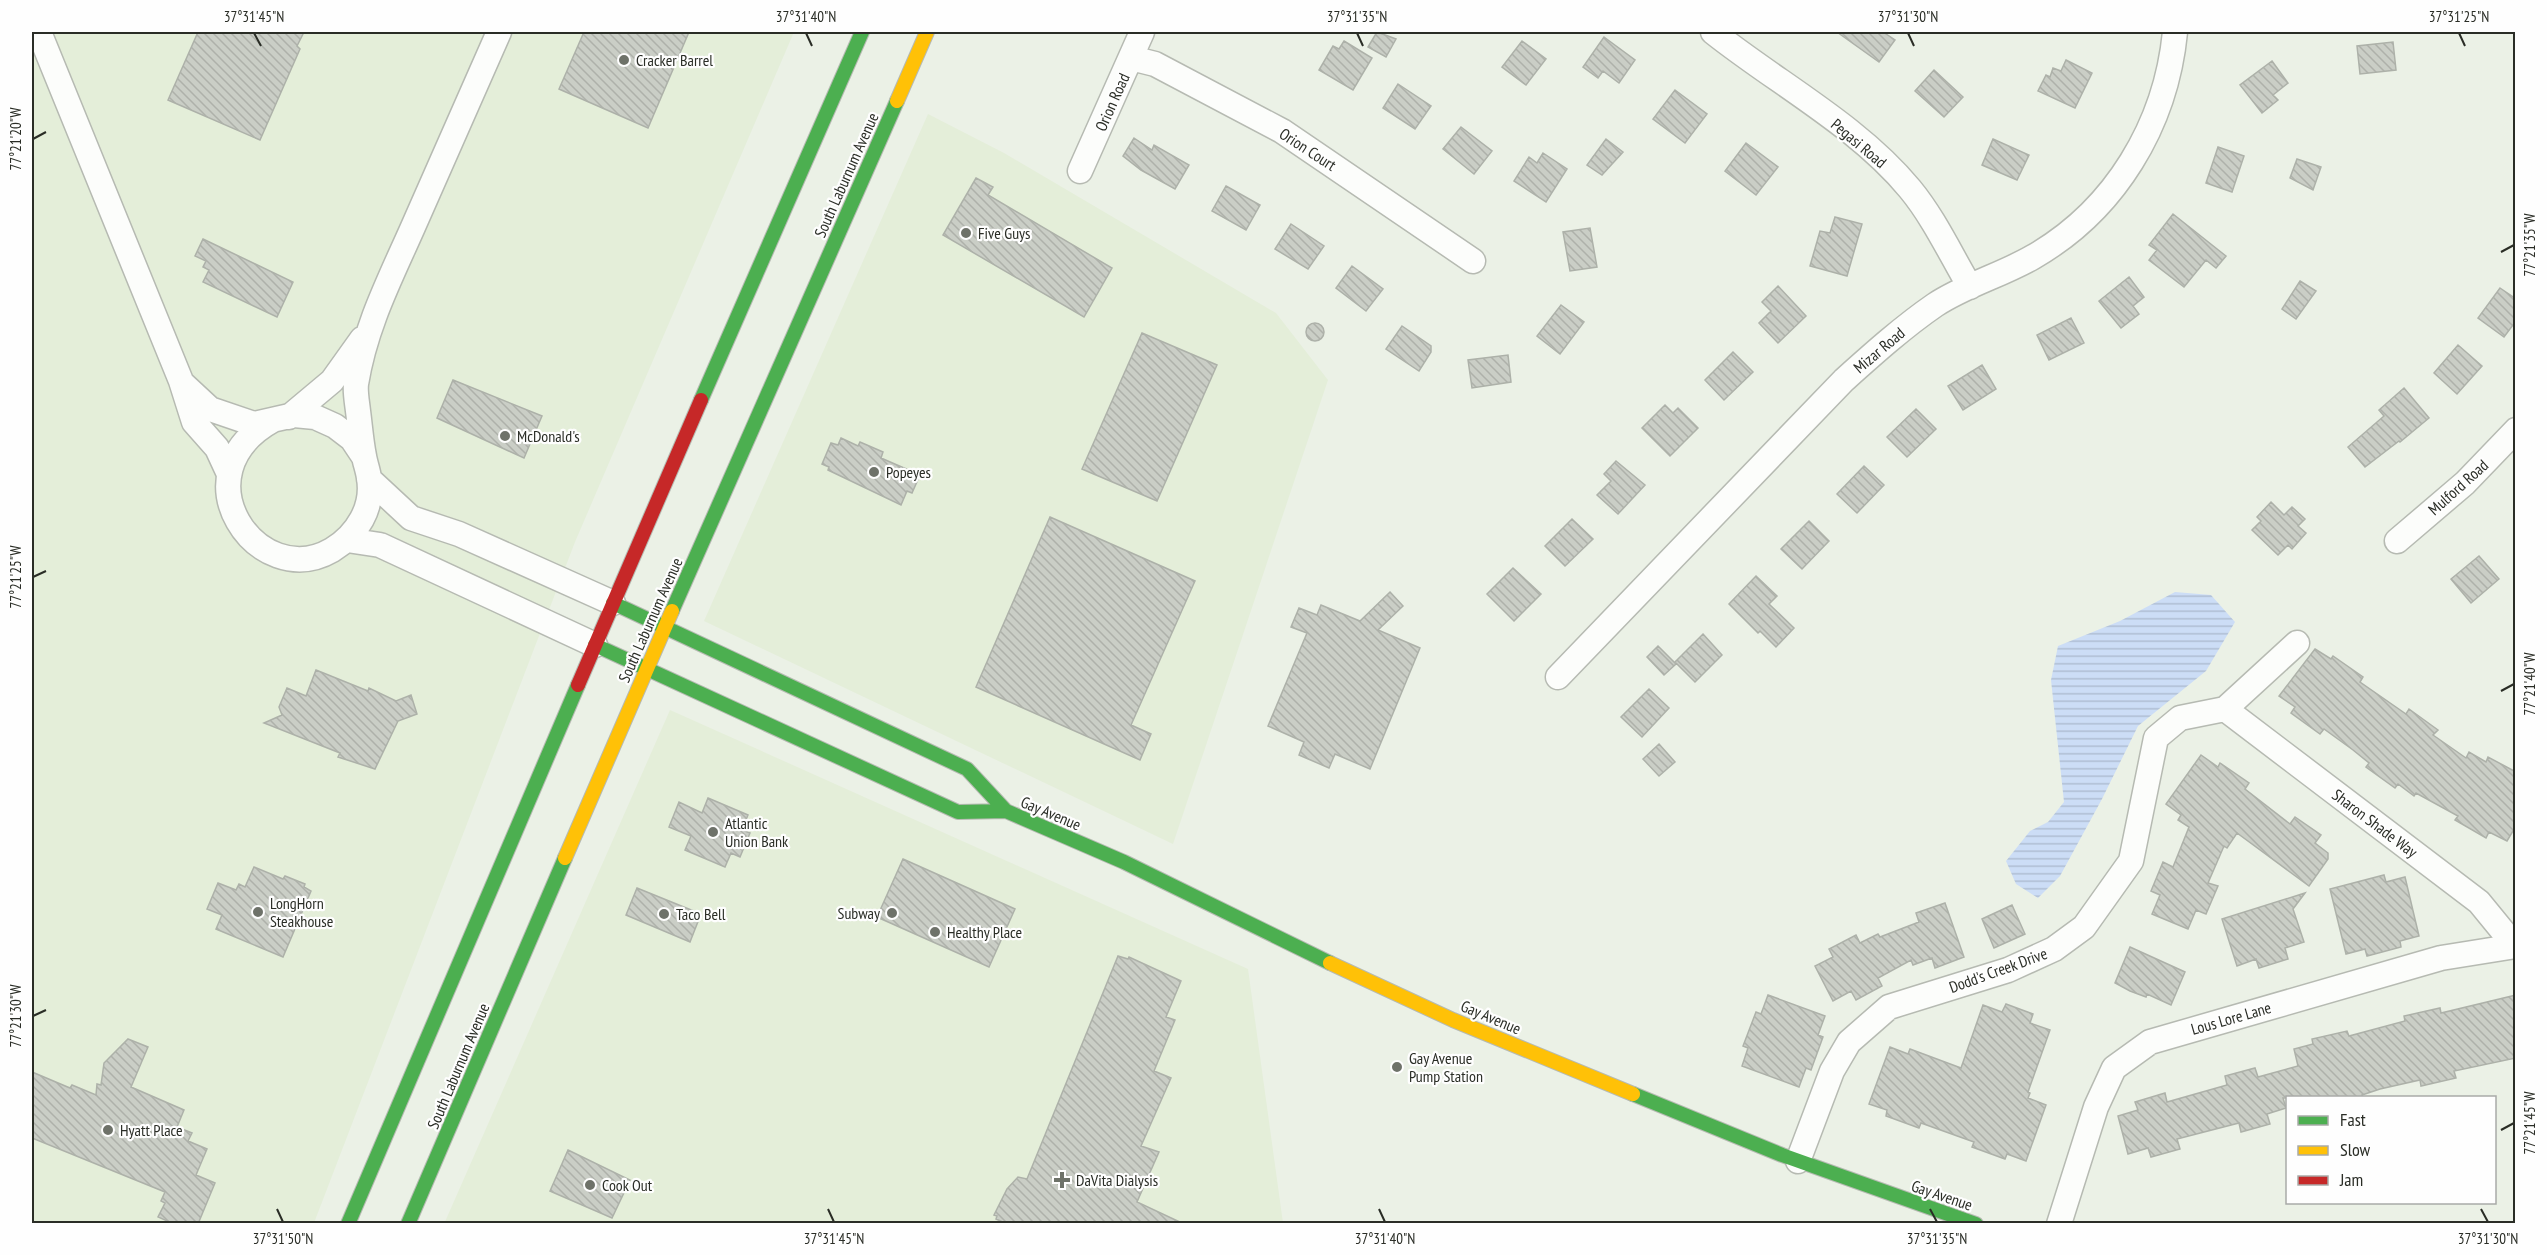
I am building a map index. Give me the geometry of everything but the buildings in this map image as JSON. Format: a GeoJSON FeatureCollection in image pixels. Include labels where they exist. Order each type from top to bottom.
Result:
{"type":"FeatureCollection","features":[{"type":"Feature","properties":{"kind":"main road"},"geometry":{"type":"LineString","coordinates":[[348,1224],[613,603],[862,32]]}},
{"type":"Feature","properties":{"kind":"main road","name":"South Laburnum Avenue"},"geometry":{"type":"LineString","coordinates":[[408,1224],[647,668],[927,32]]}},
{"type":"Feature","properties":{"kind":"main road","name":"Gay Avenue"},"geometry":{"type":"LineString","coordinates":[[613,603],[967,769],[1006,811],[1124,862],[1271,935],[1453,1020],[1798,1161],[1976,1224]]}},
{"type":"Feature","properties":{"kind":"main road","name":"Gay Avenue"},"geometry":{"type":"LineString","coordinates":[[595,645],[958,812],[1006,811]]}},
{"type":"Feature","properties":{"kind":"street"},"geometry":{"type":"LineString","coordinates":[[39,32],[180,381],[194,422],[217,448],[229,474]]}},
{"type":"Feature","properties":{"kind":"street"},"geometry":{"type":"LineString","coordinates":[[367,332],[356,387],[369,501],[361,522],[347,540],[330,551],[310,557],[290,558],[269,551],[250,539],[236,520],[228,498],[229,474],[234,457],[244,441],[257,429],[281,418],[332,381],[367,332],[499,32]]}},
{"type":"Feature","properties":{"kind":"street","name":"Orion Road"},"geometry":{"type":"LineString","coordinates":[[1080,171],[1142,32]]}},
{"type":"Feature","properties":{"kind":"street","name":"Pegasi Road"},"geometry":{"type":"LineString","coordinates":[[1713,32],[1862,142],[1896,174],[1921,204],[1970,287]]}},
{"type":"Feature","properties":{"kind":"street","name":"Mizar Road"},"geometry":{"type":"LineString","coordinates":[[1558,677],[1844,380],[1874,353],[1937,304],[2032,258],[2072,232],[2106,199],[2129,167],[2149,132],[2168,76],[2175,32]]}},
{"type":"Feature","properties":{"kind":"street","name":"Orion Court"},"geometry":{"type":"LineString","coordinates":[[1131,58],[1155,64],[1282,131],[1473,261]]}},
{"type":"Feature","properties":{"kind":"street"},"geometry":{"type":"LineString","coordinates":[[180,381],[210,409],[254,424],[281,418],[315,417],[335,426],[352,439],[367,468],[411,518],[459,534],[613,603]]}},
{"type":"Feature","properties":{"kind":"street","name":"Mulford Road"},"geometry":{"type":"LineString","coordinates":[[2397,541],[2465,483],[2516,430]]}},
{"type":"Feature","properties":{"kind":"street"},"geometry":{"type":"LineString","coordinates":[[347,540],[380,545],[595,645]]}},
{"type":"Feature","properties":{"kind":"street"},"geometry":{"type":"LineString","coordinates":[[2224,709],[2297,643]]}},
{"type":"Feature","properties":{"kind":"street","name":"Sharon Shade Way"},"geometry":{"type":"LineString","coordinates":[[2224,709],[2479,902],[2515,946]]}},
{"type":"Feature","properties":{"kind":"street","name":"Dodd's Creek Drive"},"geometry":{"type":"LineString","coordinates":[[1798,1161],[1832,1071],[1849,1042],[1889,1007],[2008,970],[2054,949],[2085,927],[2131,861],[2156,738],[2180,718],[2224,709]]}},
{"type":"Feature","properties":{"kind":"street","name":"Lous Lore Lane"},"geometry":{"type":"LineString","coordinates":[[2059,1224],[2097,1107],[2114,1068],[2150,1042],[2441,958],[2515,946]]}},
{"type":"Feature","properties":{"kind":"shaded area"},"geometry":{"type":"Polygon","coordinates":[[[32,32],[794,32],[575,542],[314,1223],[32,1223],[32,32]]]}},
{"type":"Feature","properties":{"kind":"shaded area"},"geometry":{"type":"Polygon","coordinates":[[[928,114],[1004,153],[1276,313],[1328,380],[1173,844],[704,621],[928,114]]]}},
{"type":"Feature","properties":{"kind":"shaded area"},"geometry":{"type":"Polygon","coordinates":[[[670,710],[1248,969],[1283,1223],[444,1224],[670,710]]]}},
{"type":"Feature","properties":{"kind":"water"},"geometry":{"type":"Polygon","coordinates":[[[2175,592],[2211,595],[2235,622],[2206,671],[2138,726],[2060,876],[2038,898],[2016,884],[2006,861],[2030,831],[2048,822],[2064,802],[2051,680],[2058,646],[2120,621],[2175,592]]]}},
{"type":"Feature","properties":{"kind":"traffic: fast"},"geometry":{"type":"LineString","coordinates":[[701,400],[862,32]]}},
{"type":"Feature","properties":{"kind":"traffic: fast"},"geometry":{"type":"LineString","coordinates":[[672,611],[897,101]]}},
{"type":"Feature","properties":{"kind":"traffic: fast"},"geometry":{"type":"LineString","coordinates":[[613,603],[967,769],[1006,811]]}},
{"type":"Feature","properties":{"kind":"traffic: fast"},"geometry":{"type":"LineString","coordinates":[[595,645],[958,812],[1006,811],[1124,862],[1330,963]]}},
{"type":"Feature","properties":{"kind":"traffic: fast"},"geometry":{"type":"LineString","coordinates":[[348,1224],[578,685]]}},
{"type":"Feature","properties":{"kind":"traffic: fast"},"geometry":{"type":"LineString","coordinates":[[408,1224],[565,858]]}},
{"type":"Feature","properties":{"kind":"traffic: fast"},"geometry":{"type":"LineString","coordinates":[[1633,1094],[1782,1155],[1976,1224]]}},
{"type":"Feature","properties":{"kind":"traffic: slow"},"geometry":{"type":"LineString","coordinates":[[897,101],[927,32]]}},
{"type":"Feature","properties":{"kind":"traffic: slow"},"geometry":{"type":"LineString","coordinates":[[565,858],[672,611]]}},
{"type":"Feature","properties":{"kind":"traffic: slow"},"geometry":{"type":"LineString","coordinates":[[1330,963],[1453,1020],[1633,1094]]}},
{"type":"Feature","properties":{"kind":"traffic: jam"},"geometry":{"type":"LineString","coordinates":[[578,685],[701,400]]}},
{"type":"Feature","properties":{"kind":"place","name":"Cracker Barrel"},"geometry":{"type":"Point","coordinates":[624,60]}},
{"type":"Feature","properties":{"kind":"place","name":"Five Guys"},"geometry":{"type":"Point","coordinates":[966,233]}},
{"type":"Feature","properties":{"kind":"place","name":"McDonald's"},"geometry":{"type":"Point","coordinates":[505,436]}},
{"type":"Feature","properties":{"kind":"place","name":"Popeyes"},"geometry":{"type":"Point","coordinates":[874,472]}},
{"type":"Feature","properties":{"kind":"place","name":"Atlantic Union Bank"},"geometry":{"type":"Point","coordinates":[713,832]}},
{"type":"Feature","properties":{"kind":"place","name":"LongHorn Steakhouse"},"geometry":{"type":"Point","coordinates":[258,912]}},
{"type":"Feature","properties":{"kind":"place","name":"Subway"},"geometry":{"type":"Point","coordinates":[892,913]}},
{"type":"Feature","properties":{"kind":"place","name":"Taco Bell"},"geometry":{"type":"Point","coordinates":[664,914]}},
{"type":"Feature","properties":{"kind":"place","name":"Healthy Place"},"geometry":{"type":"Point","coordinates":[935,932]}},
{"type":"Feature","properties":{"kind":"place","name":"Gay Avenue Pump Station"},"geometry":{"type":"Point","coordinates":[1397,1067]}},
{"type":"Feature","properties":{"kind":"place","name":"Hyatt Place"},"geometry":{"type":"Point","coordinates":[108,1130]}},
{"type":"Feature","properties":{"kind":"place","name":"DaVita Dialysis"},"geometry":{"type":"Point","coordinates":[1062,1180]}},
{"type":"Feature","properties":{"kind":"place","name":"Cook Out"},"geometry":{"type":"Point","coordinates":[590,1185]}}]}
